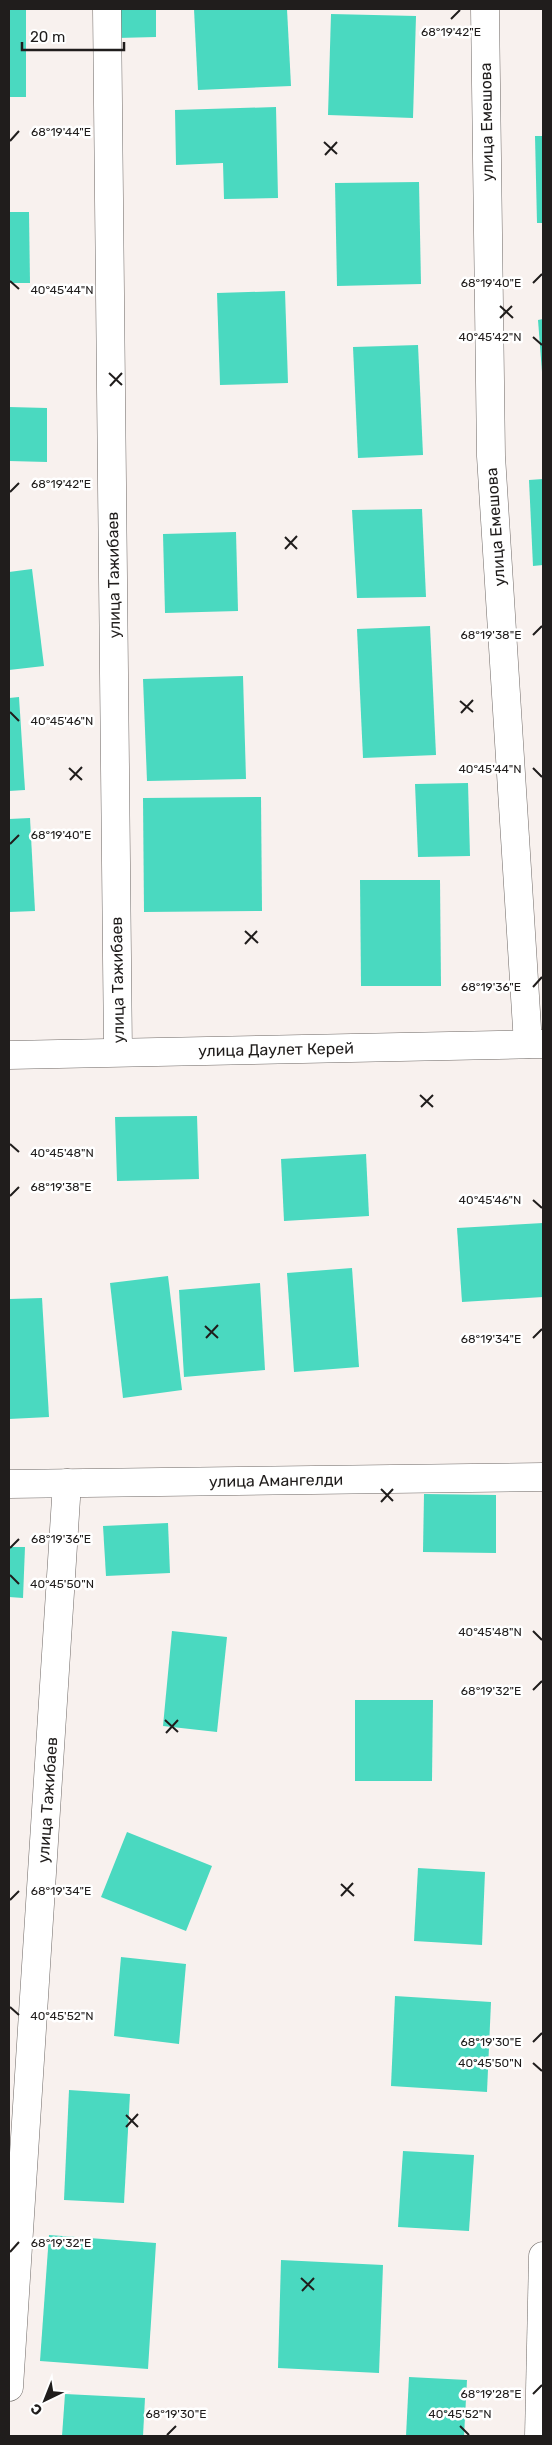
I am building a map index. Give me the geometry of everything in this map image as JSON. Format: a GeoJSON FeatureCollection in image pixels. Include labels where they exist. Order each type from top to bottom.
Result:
{"type":"FeatureCollection","features":[{"type":"Feature","properties":{"kind":"street","name":"улица Тажибаев"},"geometry":{"type":"LineString","coordinates":[[107,9],[118,1052]]}},
{"type":"Feature","properties":{"kind":"street","name":"улица Емешова"},"geometry":{"type":"LineString","coordinates":[[484,9],[491,456],[536,1044]]}},
{"type":"Feature","properties":{"kind":"street","name":"улица Даулет Керей"},"geometry":{"type":"LineString","coordinates":[[9,1055],[536,1044]]}},
{"type":"Feature","properties":{"kind":"street","name":"улица Амангелди"},"geometry":{"type":"LineString","coordinates":[[9,1484],[543,1477]]}},
{"type":"Feature","properties":{"kind":"street","name":"улица Тажибаев"},"geometry":{"type":"LineString","coordinates":[[9,2387],[68,1483]]}},
{"type":"Feature","properties":{"kind":"street"},"geometry":{"type":"LineString","coordinates":[[539,2436],[543,2256]]}},
{"type":"Feature","properties":{"kind":"building"},"geometry":{"type":"Polygon","coordinates":[[[9,9],[26,9],[26,97],[9,97],[9,9]]]}},
{"type":"Feature","properties":{"kind":"building"},"geometry":{"type":"Polygon","coordinates":[[[116,9],[156,9],[156,37],[117,38],[116,9]]]}},
{"type":"Feature","properties":{"kind":"building"},"geometry":{"type":"Polygon","coordinates":[[[194,9],[287,9],[291,86],[198,90],[194,9]]]}},
{"type":"Feature","properties":{"kind":"building"},"geometry":{"type":"Polygon","coordinates":[[[331,14],[416,16],[413,118],[328,115],[331,14]]]}},
{"type":"Feature","properties":{"kind":"building"},"geometry":{"type":"Polygon","coordinates":[[[276,107],[278,198],[224,199],[223,163],[176,165],[175,110],[276,107]]]}},
{"type":"Feature","properties":{"kind":"building"},"geometry":{"type":"Polygon","coordinates":[[[535,136],[543,136],[543,223],[537,223],[535,136]]]}},
{"type":"Feature","properties":{"kind":"building"},"geometry":{"type":"Polygon","coordinates":[[[419,182],[421,284],[337,286],[335,183],[419,182]]]}},
{"type":"Feature","properties":{"kind":"building"},"geometry":{"type":"Polygon","coordinates":[[[9,212],[29,212],[30,283],[9,283],[9,212]]]}},
{"type":"Feature","properties":{"kind":"building"},"geometry":{"type":"Polygon","coordinates":[[[285,291],[288,383],[220,385],[217,293],[285,291]]]}},
{"type":"Feature","properties":{"kind":"building"},"geometry":{"type":"Polygon","coordinates":[[[543,319],[543,372],[542,372],[538,320],[543,319]]]}},
{"type":"Feature","properties":{"kind":"building"},"geometry":{"type":"Polygon","coordinates":[[[418,345],[423,455],[358,458],[353,347],[418,345]]]}},
{"type":"Feature","properties":{"kind":"building"},"geometry":{"type":"Polygon","coordinates":[[[9,407],[47,408],[47,462],[9,461],[9,407]]]}},
{"type":"Feature","properties":{"kind":"building"},"geometry":{"type":"Polygon","coordinates":[[[543,479],[543,565],[533,566],[529,480],[543,479]]]}},
{"type":"Feature","properties":{"kind":"building"},"geometry":{"type":"Polygon","coordinates":[[[422,509],[426,597],[357,598],[352,510],[422,509]]]}},
{"type":"Feature","properties":{"kind":"building"},"geometry":{"type":"Polygon","coordinates":[[[236,532],[238,611],[165,613],[163,534],[236,532]]]}},
{"type":"Feature","properties":{"kind":"building"},"geometry":{"type":"Polygon","coordinates":[[[32,569],[44,666],[9,670],[9,572],[32,569]]]}},
{"type":"Feature","properties":{"kind":"building"},"geometry":{"type":"Polygon","coordinates":[[[430,626],[436,755],[363,758],[357,629],[430,626]]]}},
{"type":"Feature","properties":{"kind":"building"},"geometry":{"type":"Polygon","coordinates":[[[243,676],[246,779],[147,781],[143,679],[243,676]]]}},
{"type":"Feature","properties":{"kind":"building"},"geometry":{"type":"Polygon","coordinates":[[[19,697],[25,790],[9,791],[9,698],[19,697]]]}},
{"type":"Feature","properties":{"kind":"building"},"geometry":{"type":"Polygon","coordinates":[[[468,783],[470,856],[418,857],[415,784],[468,783]]]}},
{"type":"Feature","properties":{"kind":"building"},"geometry":{"type":"Polygon","coordinates":[[[261,797],[262,911],[144,912],[143,798],[261,797]]]}},
{"type":"Feature","properties":{"kind":"building"},"geometry":{"type":"Polygon","coordinates":[[[30,818],[35,911],[9,912],[9,819],[30,818]]]}},
{"type":"Feature","properties":{"kind":"building"},"geometry":{"type":"Polygon","coordinates":[[[360,880],[440,880],[441,986],[361,986],[360,880]]]}},
{"type":"Feature","properties":{"kind":"building"},"geometry":{"type":"Polygon","coordinates":[[[197,1116],[199,1179],[117,1181],[115,1117],[197,1116]]]}},
{"type":"Feature","properties":{"kind":"building"},"geometry":{"type":"Polygon","coordinates":[[[366,1154],[369,1216],[284,1221],[281,1159],[366,1154]]]}},
{"type":"Feature","properties":{"kind":"building"},"geometry":{"type":"Polygon","coordinates":[[[543,1223],[543,1297],[462,1302],[457,1228],[543,1223]]]}},
{"type":"Feature","properties":{"kind":"building"},"geometry":{"type":"Polygon","coordinates":[[[352,1268],[359,1367],[294,1372],[287,1273],[352,1268]]]}},
{"type":"Feature","properties":{"kind":"building"},"geometry":{"type":"Polygon","coordinates":[[[168,1276],[182,1390],[123,1398],[110,1283],[168,1276]]]}},
{"type":"Feature","properties":{"kind":"building"},"geometry":{"type":"Polygon","coordinates":[[[260,1283],[265,1370],[184,1377],[179,1290],[260,1283]]]}},
{"type":"Feature","properties":{"kind":"building"},"geometry":{"type":"Polygon","coordinates":[[[42,1298],[49,1417],[9,1419],[9,1299],[42,1298]]]}},
{"type":"Feature","properties":{"kind":"building"},"geometry":{"type":"Polygon","coordinates":[[[424,1494],[496,1495],[496,1553],[423,1552],[424,1494]]]}},
{"type":"Feature","properties":{"kind":"building"},"geometry":{"type":"Polygon","coordinates":[[[168,1523],[170,1573],[106,1576],[103,1526],[168,1523]]]}},
{"type":"Feature","properties":{"kind":"building"},"geometry":{"type":"Polygon","coordinates":[[[9,1547],[25,1547],[23,1598],[9,1597],[9,1547]]]}},
{"type":"Feature","properties":{"kind":"building"},"geometry":{"type":"Polygon","coordinates":[[[172,1631],[227,1637],[217,1732],[163,1726],[172,1631]]]}},
{"type":"Feature","properties":{"kind":"building"},"geometry":{"type":"Polygon","coordinates":[[[355,1700],[433,1700],[432,1781],[355,1781],[355,1700]]]}},
{"type":"Feature","properties":{"kind":"building"},"geometry":{"type":"Polygon","coordinates":[[[127,1832],[212,1866],[186,1931],[101,1897],[127,1832]]]}},
{"type":"Feature","properties":{"kind":"building"},"geometry":{"type":"Polygon","coordinates":[[[418,1868],[485,1872],[482,1945],[414,1941],[418,1868]]]}},
{"type":"Feature","properties":{"kind":"building"},"geometry":{"type":"Polygon","coordinates":[[[121,1957],[186,1964],[179,2044],[114,2036],[121,1957]]]}},
{"type":"Feature","properties":{"kind":"building"},"geometry":{"type":"Polygon","coordinates":[[[395,1996],[491,2002],[487,2092],[391,2086],[395,1996]]]}},
{"type":"Feature","properties":{"kind":"building"},"geometry":{"type":"Polygon","coordinates":[[[69,2090],[130,2094],[124,2203],[64,2200],[69,2090]]]}},
{"type":"Feature","properties":{"kind":"building"},"geometry":{"type":"Polygon","coordinates":[[[403,2151],[474,2155],[469,2231],[398,2227],[403,2151]]]}},
{"type":"Feature","properties":{"kind":"building"},"geometry":{"type":"Polygon","coordinates":[[[49,2235],[156,2243],[148,2369],[40,2361],[49,2235]]]}},
{"type":"Feature","properties":{"kind":"building"},"geometry":{"type":"Polygon","coordinates":[[[281,2260],[383,2265],[379,2373],[278,2368],[281,2260]]]}},
{"type":"Feature","properties":{"kind":"building"},"geometry":{"type":"Polygon","coordinates":[[[409,2377],[467,2380],[464,2436],[406,2436],[409,2377]]]}},
{"type":"Feature","properties":{"kind":"building"},"geometry":{"type":"Polygon","coordinates":[[[65,2394],[145,2398],[143,2436],[62,2436],[65,2394]]]}}]}
